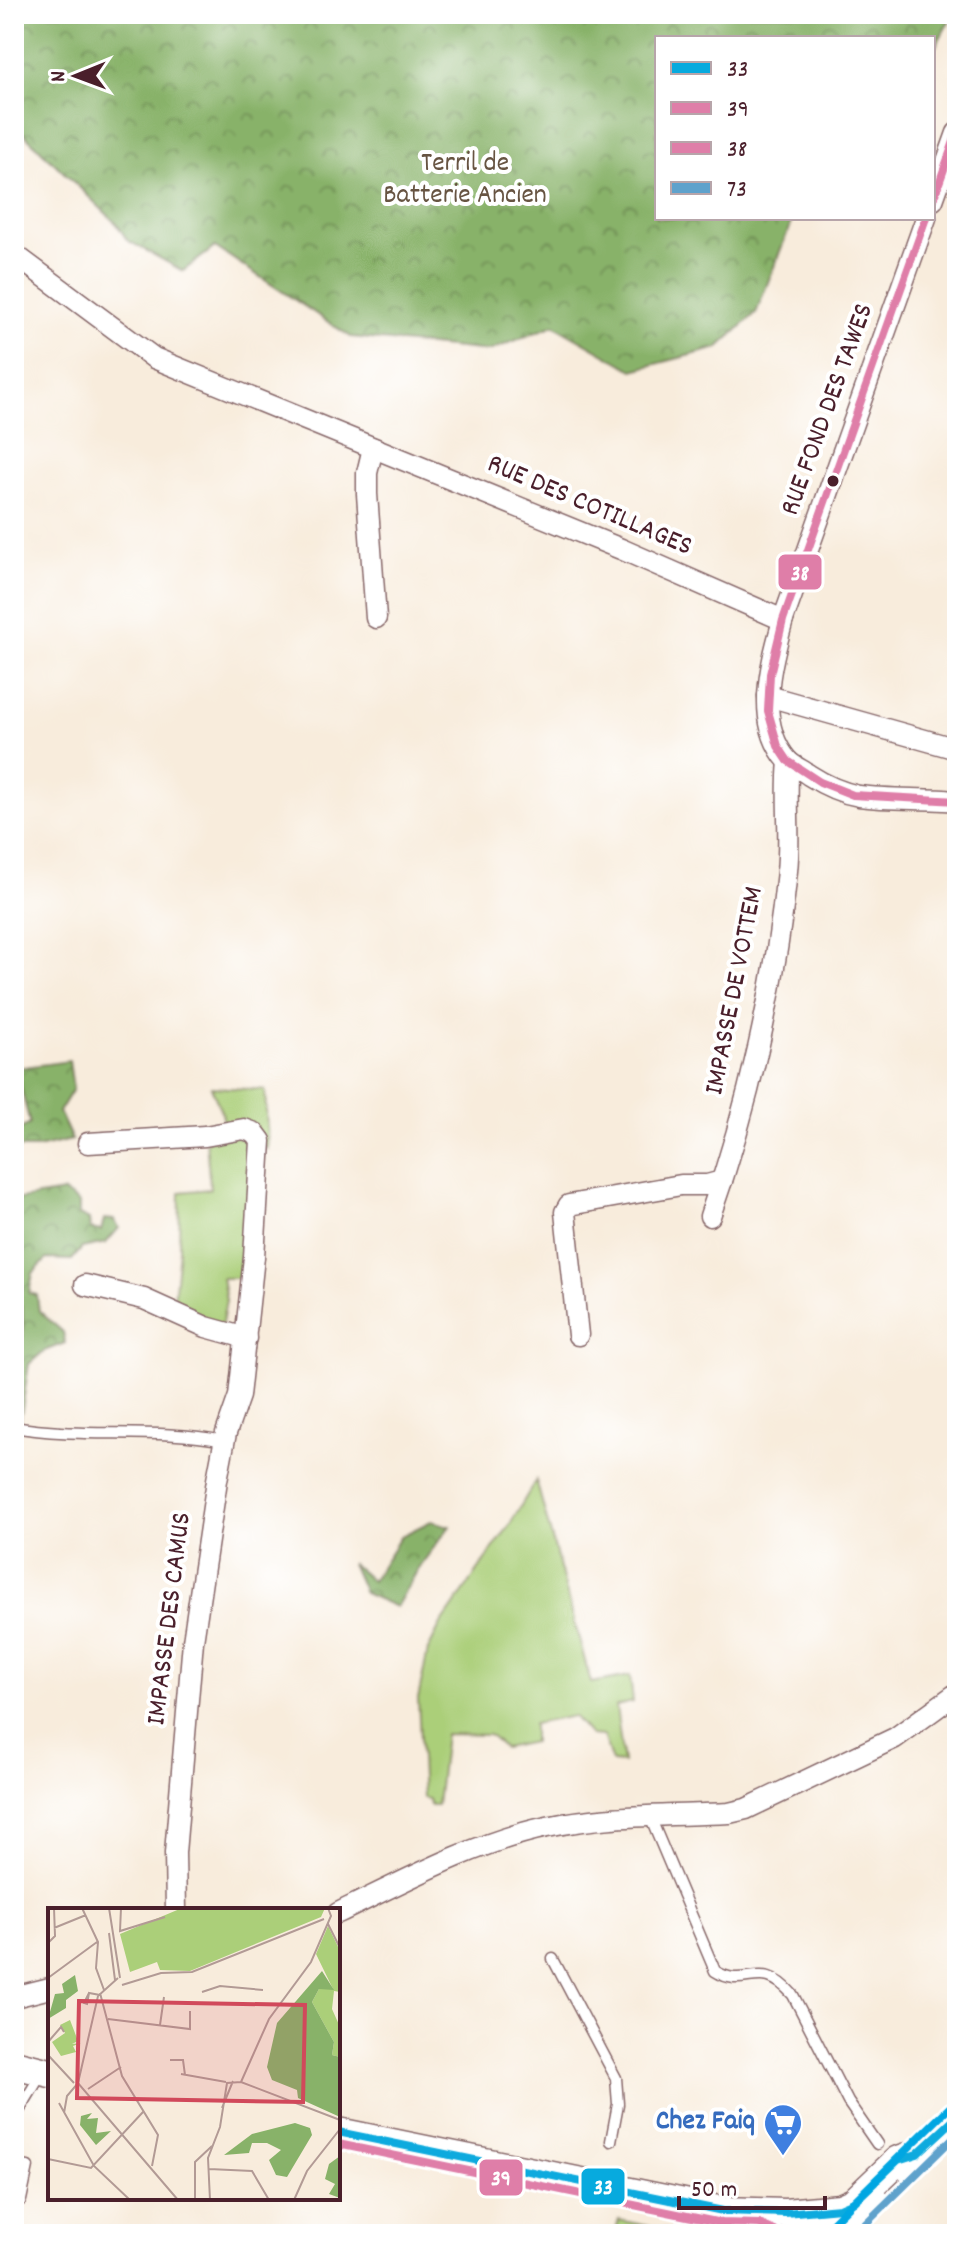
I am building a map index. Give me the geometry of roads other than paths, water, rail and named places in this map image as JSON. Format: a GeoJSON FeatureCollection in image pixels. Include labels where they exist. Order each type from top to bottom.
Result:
{"type":"FeatureCollection","features":[{"type":"Feature","properties":{"kind":"main road"},"geometry":{"type":"LineString","coordinates":[[838,2234],[957,2117]]}},
{"type":"Feature","properties":{"kind":"main road"},"geometry":{"type":"LineString","coordinates":[[340,2132],[723,2211],[810,2234]]}},
{"type":"Feature","properties":{"kind":"main road"},"geometry":{"type":"LineString","coordinates":[[761,2223],[840,2208],[854,2202],[898,2160],[917,2154]]}},
{"type":"Feature","properties":{"kind":"street"},"geometry":{"type":"LineString","coordinates":[[935,194],[957,133]]}},
{"type":"Feature","properties":{"kind":"street","name":"RUE FOND DES TAWES"},"geometry":{"type":"LineString","coordinates":[[789,762],[776,742],[770,721],[768,696],[771,667],[783,620],[925,220]]}},
{"type":"Feature","properties":{"kind":"street","name":"RUE DES COTILLAGES"},"geometry":{"type":"LineString","coordinates":[[14,254],[154,358],[621,549],[783,620]]}},
{"type":"Feature","properties":{"kind":"street"},"geometry":{"type":"LineString","coordinates":[[373,448],[367,473],[376,618]]}},
{"type":"Feature","properties":{"kind":"street"},"geometry":{"type":"LineString","coordinates":[[768,696],[957,749]]}},
{"type":"Feature","properties":{"kind":"street"},"geometry":{"type":"LineString","coordinates":[[789,762],[821,783],[857,795],[957,801]]}},
{"type":"Feature","properties":{"kind":"street","name":"IMPASSE DE VOTTEM"},"geometry":{"type":"LineString","coordinates":[[710,1216],[722,1181],[775,965],[788,868],[789,762]]}},
{"type":"Feature","properties":{"kind":"street","name":"IMPASSE DES CAMUS"},"geometry":{"type":"LineString","coordinates":[[88,1143],[205,1136],[244,1129],[255,1133],[261,1141],[239,1396],[224,1441],[193,1641],[177,1825],[176,1908]]}},
{"type":"Feature","properties":{"kind":"street"},"geometry":{"type":"LineString","coordinates":[[578,1335],[565,1212],[569,1205],[722,1181]]}},
{"type":"Feature","properties":{"kind":"street"},"geometry":{"type":"LineString","coordinates":[[85,1285],[144,1299],[206,1327],[246,1338]]}},
{"type":"Feature","properties":{"kind":"street"},"geometry":{"type":"LineString","coordinates":[[340,1912],[490,1843],[545,1827],[582,1820],[729,1813],[746,1809],[895,1738],[957,1693]]}},
{"type":"Feature","properties":{"kind":"street"},"geometry":{"type":"LineString","coordinates":[[14,1997],[48,1988]]}},
{"type":"Feature","properties":{"kind":"lane"},"geometry":{"type":"LineString","coordinates":[[14,1427],[91,1433],[189,1435],[224,1441]]}},
{"type":"Feature","properties":{"kind":"lane"},"geometry":{"type":"LineString","coordinates":[[650,1817],[715,1971],[726,1979],[762,1974],[781,1981],[793,1995],[848,2102],[877,2144]]}},
{"type":"Feature","properties":{"kind":"lane"},"geometry":{"type":"LineString","coordinates":[[553,1959],[616,2078],[618,2104],[611,2141]]}},
{"type":"Feature","properties":{"kind":"lane"},"geometry":{"type":"LineString","coordinates":[[14,2119],[28,2069]]}},
{"type":"Feature","properties":{"kind":"lane"},"geometry":{"type":"LineString","coordinates":[[885,2159],[917,2154]]}},
{"type":"Feature","properties":{"kind":"lane"},"geometry":{"type":"LineString","coordinates":[[14,2165],[28,2167],[21,2200],[14,2199]]}},
{"type":"Feature","properties":{"kind":"place","name":"Chez Faiq"},"geometry":{"type":"Point","coordinates":[783,2157]}},
{"type":"Feature","properties":{"kind":"park label","name":"Terril de Batterie Ancien"},"geometry":{"type":"Point","coordinates":[465,181]}}]}
